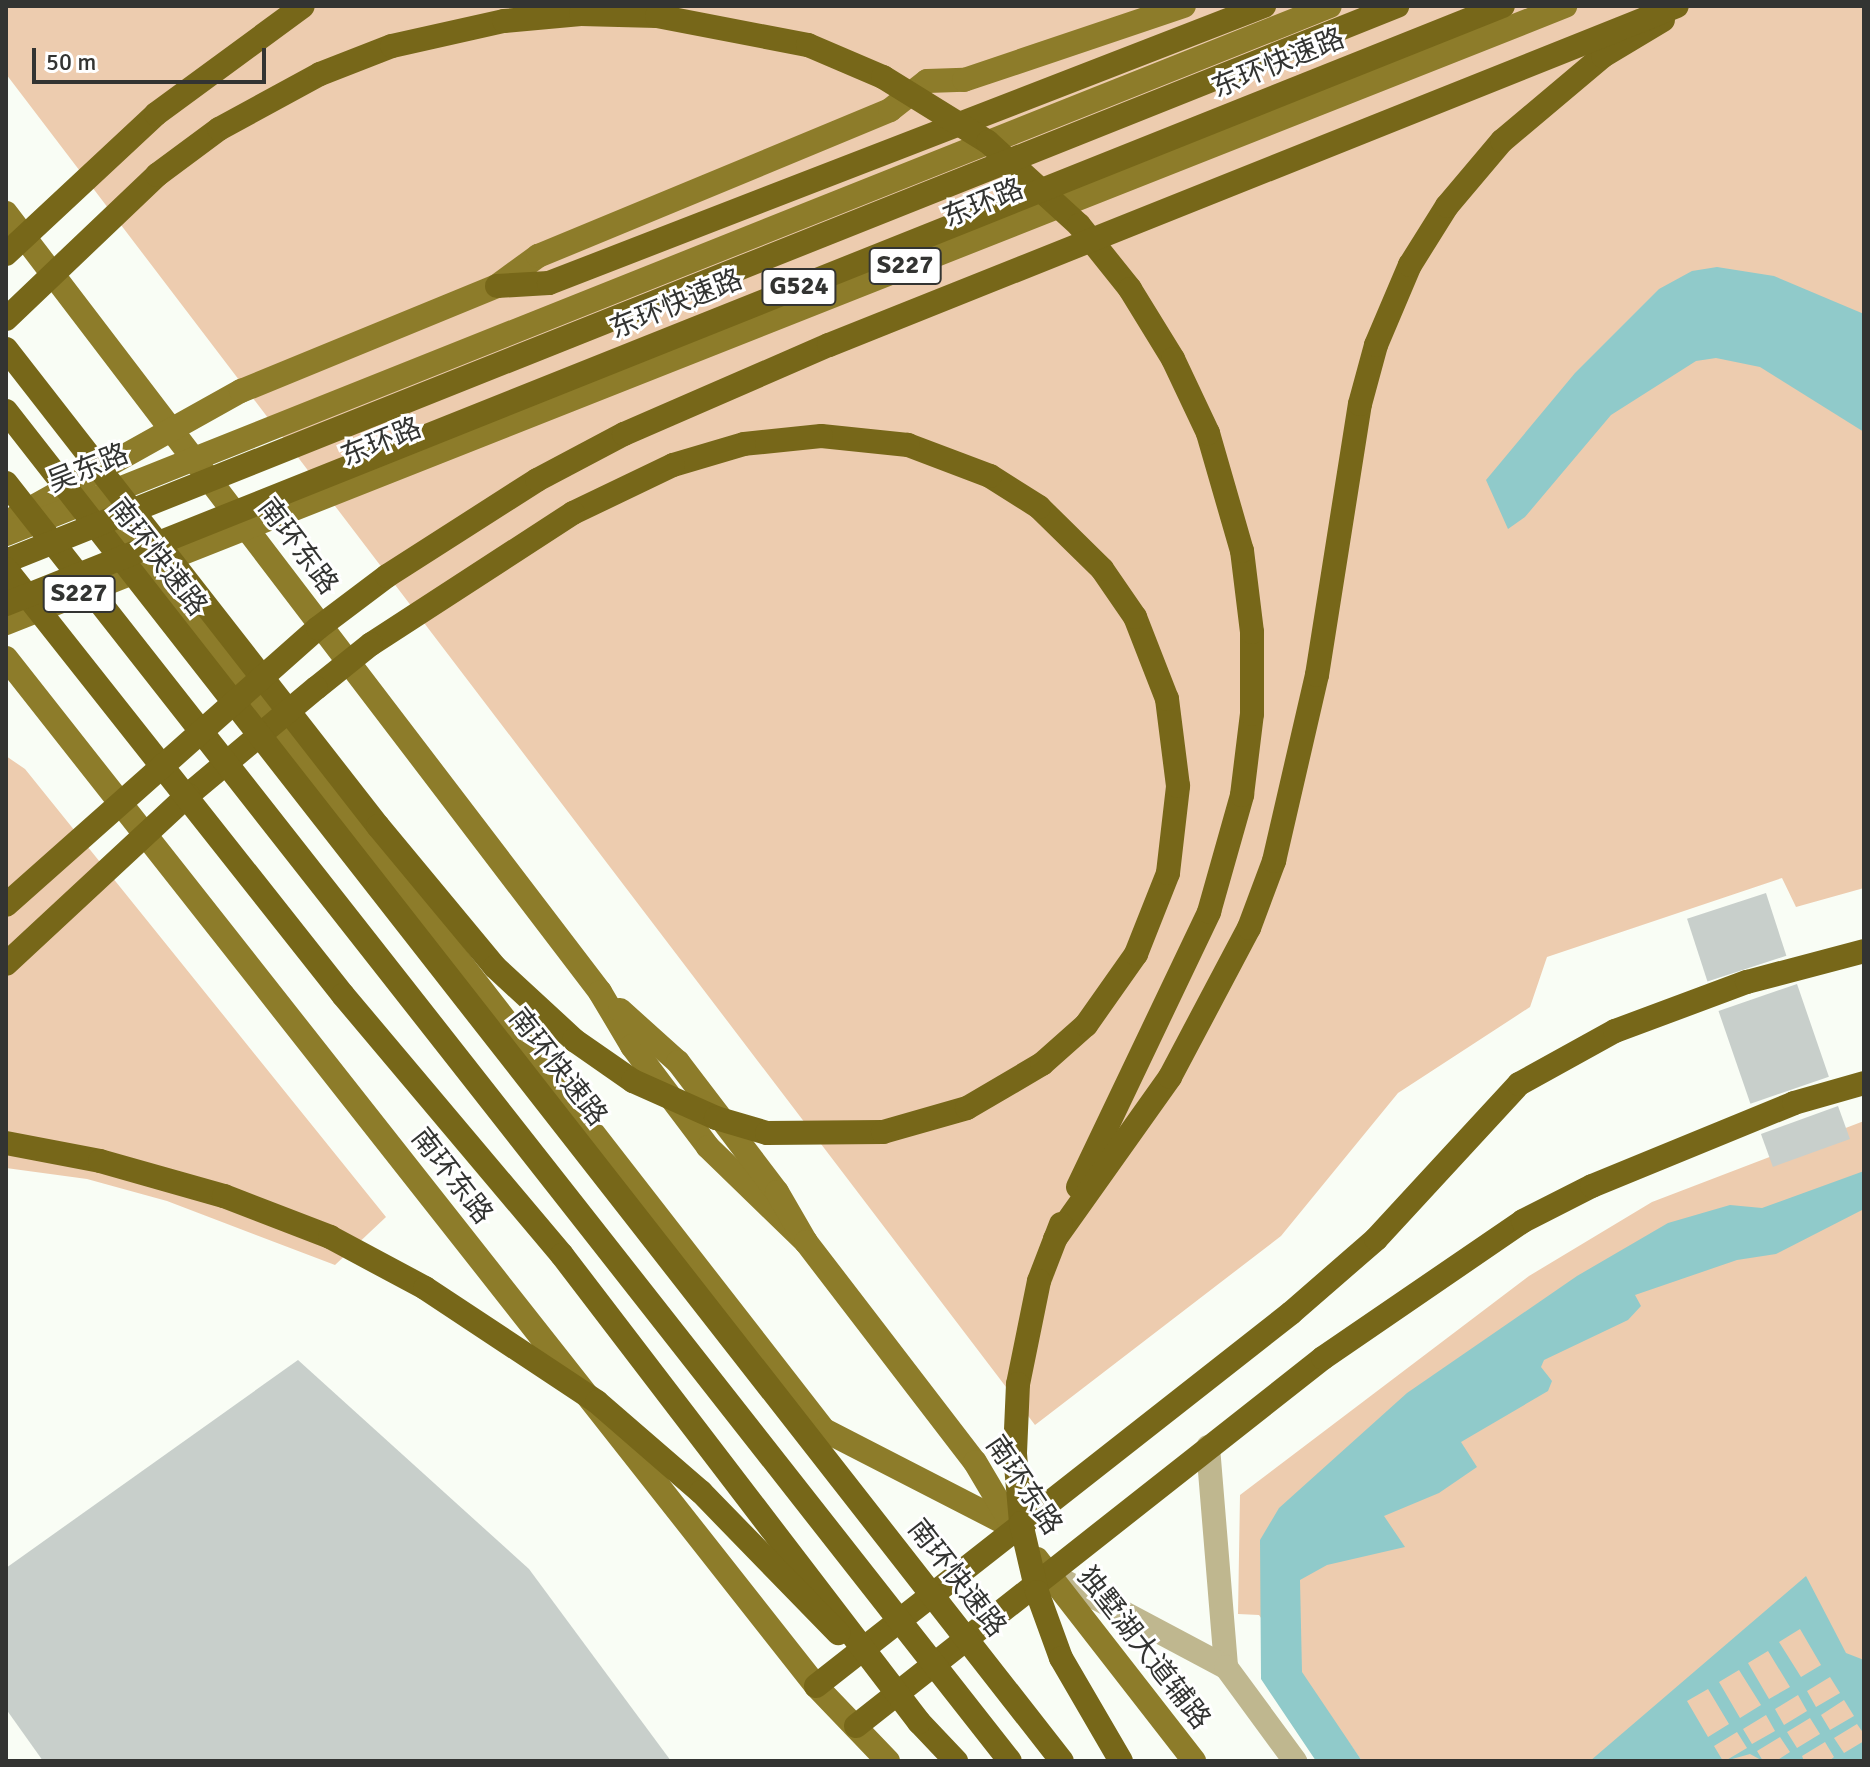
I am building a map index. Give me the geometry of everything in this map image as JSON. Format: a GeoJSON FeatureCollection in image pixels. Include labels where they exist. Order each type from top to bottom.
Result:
{"type":"FeatureCollection","features":[{"type":"Feature","properties":{"kind":"highway"},"geometry":{"type":"LineString","coordinates":[[6,254],[156,114],[303,6]]}},
{"type":"Feature","properties":{"kind":"highway"},"geometry":{"type":"LineString","coordinates":[[497,286],[549,283],[1264,6]]}},
{"type":"Feature","properties":{"kind":"highway","name":"东环快速路"},"geometry":{"type":"LineString","coordinates":[[6,561],[1397,6]]}},
{"type":"Feature","properties":{"kind":"highway","name":"东环快速路"},"geometry":{"type":"LineString","coordinates":[[6,604],[1503,6]]}},
{"type":"Feature","properties":{"kind":"highway"},"geometry":{"type":"LineString","coordinates":[[6,905],[318,628],[387,576],[537,480],[624,434],[829,345],[1677,6]]}},
{"type":"Feature","properties":{"kind":"highway"},"geometry":{"type":"LineString","coordinates":[[1055,1239],[1170,1077],[1242,942],[1274,861],[1317,675],[1360,404],[1376,345],[1410,265],[1471,176],[1542,102],[1603,56],[1688,6]]}},
{"type":"Feature","properties":{"kind":"highway"},"geometry":{"type":"LineString","coordinates":[[6,319],[157,175],[252,109],[320,74],[392,46],[504,21],[581,14],[657,16],[808,45],[919,97],[1020,168],[1079,225],[1130,289],[1192,395],[1232,511],[1252,645],[1248,755],[1222,874],[1193,950],[1055,1239],[1022,1349],[1015,1419],[1017,1489],[1028,1558],[1048,1625],[1076,1689],[1121,1761]]}},
{"type":"Feature","properties":{"kind":"highway"},"geometry":{"type":"LineString","coordinates":[[6,349],[241,651],[251,663],[280,701],[290,713],[378,826],[495,967],[574,1040],[633,1081],[716,1118],[767,1133],[883,1132],[967,1108],[1042,1064],[1095,1014],[1136,954],[1168,873],[1178,786],[1167,699],[1141,630],[1102,569],[1039,507],[990,476],[908,445],[850,437],[758,441],[693,458],[622,488],[546,530],[394,627],[316,688],[305,698],[293,708],[282,717],[188,795],[6,964]]}},
{"type":"Feature","properties":{"kind":"highway","name":"南环快速路"},"geometry":{"type":"LineString","coordinates":[[6,411],[1062,1761]]}},
{"type":"Feature","properties":{"kind":"highway"},"geometry":{"type":"LineString","coordinates":[[6,483],[1010,1761]]}},
{"type":"Feature","properties":{"kind":"highway"},"geometry":{"type":"LineString","coordinates":[[6,569],[343,995],[562,1255],[919,1722]]}},
{"type":"Feature","properties":{"kind":"highway"},"geometry":{"type":"LineString","coordinates":[[816,1686],[1291,1313],[1376,1239],[1519,1084],[1615,1031],[1747,982],[1864,951]]}},
{"type":"Feature","properties":{"kind":"highway"},"geometry":{"type":"LineString","coordinates":[[856,1726],[1047,1572],[1373,1322],[1523,1221],[1592,1186],[1794,1103],[1864,1083]]}},
{"type":"Feature","properties":{"kind":"highway"},"geometry":{"type":"LineString","coordinates":[[6,1143],[160,1176],[279,1216],[356,1251],[458,1307],[597,1402],[701,1492],[956,1761]]}},
{"type":"Feature","properties":{"kind":"main road"},"geometry":{"type":"LineString","coordinates":[[6,522],[241,391],[497,286],[538,256],[890,110],[927,81],[964,80],[1184,6]]}},
{"type":"Feature","properties":{"kind":"main road","name":"东环路"},"geometry":{"type":"LineString","coordinates":[[192,457],[1330,6]]}},
{"type":"Feature","properties":{"kind":"main road","name":"东环路"},"geometry":{"type":"LineString","coordinates":[[246,528],[1565,6]]}},
{"type":"Feature","properties":{"kind":"main road","name":"南环东路"},"geometry":{"type":"LineString","coordinates":[[6,213],[600,992],[678,1062],[777,1192],[806,1242],[975,1462],[1015,1528],[1047,1572]]}},
{"type":"Feature","properties":{"kind":"main road","name":"吴东路"},"geometry":{"type":"LineString","coordinates":[[6,534],[192,457]]}},
{"type":"Feature","properties":{"kind":"main road"},"geometry":{"type":"LineString","coordinates":[[98,496],[824,1430],[1015,1528]]}},
{"type":"Feature","properties":{"kind":"main road","name":"S227"},"geometry":{"type":"LineString","coordinates":[[6,623],[246,528]]}},
{"type":"Feature","properties":{"kind":"main road","name":"南环东路"},"geometry":{"type":"LineString","coordinates":[[6,658],[816,1686],[856,1726]]}},
{"type":"Feature","properties":{"kind":"main road","name":"独墅湖大道辅路"},"geometry":{"type":"LineString","coordinates":[[1047,1572],[1194,1761]]}},
{"type":"Feature","properties":{"kind":"main road"},"geometry":{"type":"LineString","coordinates":[[856,1726],[888,1761]]}},
{"type":"Feature","properties":{"kind":"lane"},"geometry":{"type":"LineString","coordinates":[[1208,1447],[1226,1667]]}},
{"type":"Feature","properties":{"kind":"lane"},"geometry":{"type":"LineString","coordinates":[[1047,1572],[1226,1667],[1295,1761]]}},
{"type":"Feature","properties":{"kind":"shaded area"},"geometry":{"type":"Polygon","coordinates":[[[6,6],[1864,6],[1864,888],[1796,907],[1782,878],[1547,957],[1530,1007],[1398,1093],[1281,1236],[1035,1425],[6,74],[6,6]]]}},
{"type":"Feature","properties":{"kind":"shaded area"},"geometry":{"type":"Polygon","coordinates":[[[6,756],[25,769],[386,1217],[335,1265],[167,1201],[87,1179],[6,1168],[6,756]]]}},
{"type":"Feature","properties":{"kind":"shaded area"},"geometry":{"type":"Polygon","coordinates":[[[1864,1121],[1864,1761],[1362,1761],[1259,1615],[1238,1614],[1240,1495],[1529,1276],[1652,1202],[1864,1121]]]}},
{"type":"Feature","properties":{"kind":"water"},"geometry":{"type":"Polygon","coordinates":[[[1717,267],[1774,276],[1864,314],[1864,432],[1760,367],[1716,358],[1696,361],[1611,415],[1525,517],[1508,529],[1486,480],[1575,373],[1659,289],[1692,271],[1717,267]]]}},
{"type":"Feature","properties":{"kind":"water"},"geometry":{"type":"Polygon","coordinates":[[[1864,1171],[1864,1209],[1776,1254],[1737,1260],[1635,1295],[1641,1306],[1628,1320],[1544,1360],[1541,1367],[1552,1381],[1548,1391],[1461,1442],[1477,1467],[1439,1493],[1384,1516],[1405,1547],[1327,1565],[1300,1580],[1302,1672],[1362,1761],[1316,1761],[1261,1679],[1260,1540],[1279,1508],[1407,1393],[1577,1276],[1668,1223],[1730,1205],[1762,1208],[1864,1171]]]}},
{"type":"Feature","properties":{"kind":"water"},"geometry":{"type":"Polygon","coordinates":[[[1806,1576],[1846,1653],[1864,1660],[1864,1734],[1857,1724],[1834,1738],[1844,1753],[1864,1741],[1864,1761],[1829,1761],[1834,1757],[1825,1742],[1802,1756],[1804,1761],[1776,1761],[1790,1752],[1780,1737],[1757,1751],[1763,1761],[1750,1754],[1725,1761],[1747,1748],[1737,1732],[1714,1746],[1723,1761],[1590,1761],[1806,1576]],[[1800,1629],[1779,1642],[1801,1677],[1821,1665],[1800,1629]],[[1768,1651],[1748,1663],[1769,1699],[1790,1687],[1768,1651]],[[1739,1670],[1719,1682],[1740,1718],[1761,1705],[1739,1670]],[[1830,1677],[1807,1691],[1816,1707],[1840,1693],[1830,1677]],[[1708,1689],[1687,1701],[1708,1737],[1729,1724],[1708,1689]],[[1798,1695],[1775,1709],[1784,1725],[1807,1711],[1798,1695]],[[1844,1700],[1821,1715],[1830,1730],[1854,1716],[1844,1700]],[[1766,1715],[1743,1729],[1752,1744],[1775,1731],[1766,1715]],[[1810,1718],[1787,1732],[1797,1748],[1820,1734],[1810,1718]]]}},
{"type":"Feature","properties":{"kind":"building"},"geometry":{"type":"Polygon","coordinates":[[[1766,893],[1786,956],[1707,981],[1687,919],[1766,893]]]}},
{"type":"Feature","properties":{"kind":"building"},"geometry":{"type":"Polygon","coordinates":[[[1797,984],[1829,1077],[1750,1104],[1719,1011],[1797,984]]]}},
{"type":"Feature","properties":{"kind":"building"},"geometry":{"type":"Polygon","coordinates":[[[1838,1106],[1850,1139],[1773,1167],[1761,1134],[1838,1106]]]}},
{"type":"Feature","properties":{"kind":"building"},"geometry":{"type":"Polygon","coordinates":[[[298,1360],[529,1569],[671,1761],[43,1761],[6,1709],[6,1568],[298,1360]]]}}]}
